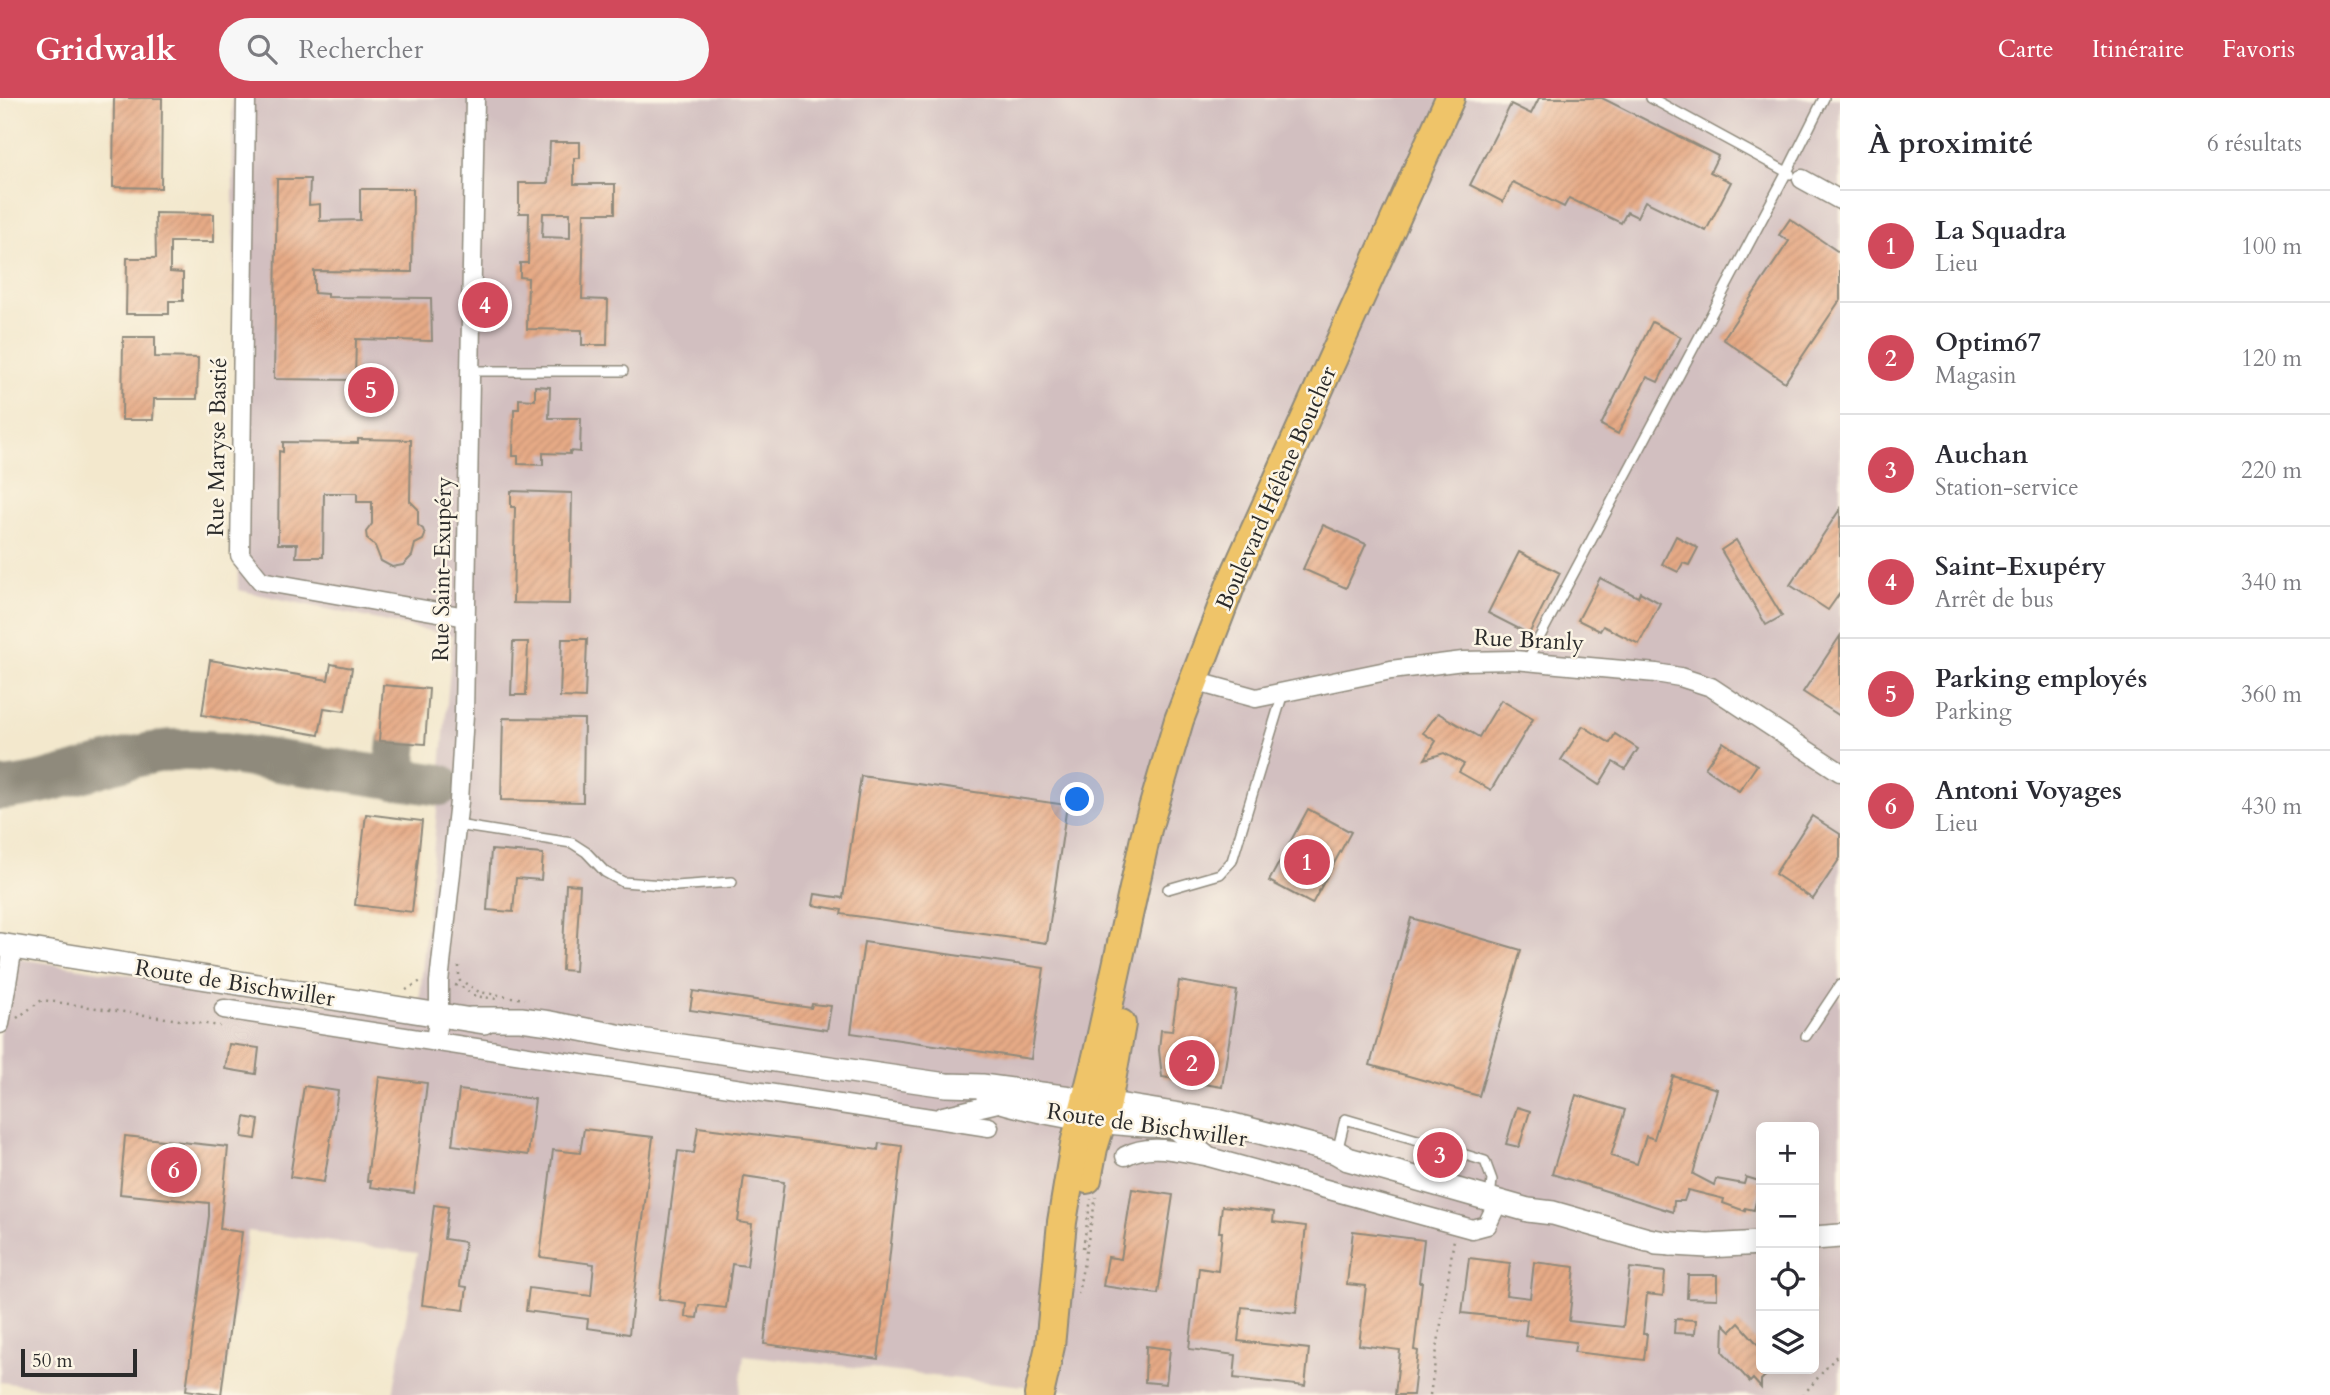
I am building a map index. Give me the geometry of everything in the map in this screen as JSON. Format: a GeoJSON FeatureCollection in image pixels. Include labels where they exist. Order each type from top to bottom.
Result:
{"type":"FeatureCollection","features":[{"type":"Feature","properties":{"kind":"main road","name":"Boulevard Hélène Boucher"},"geometry":{"type":"LineString","coordinates":[[1039,1395],[1050,1346],[1066,1301],[1060,1278],[1080,1215],[1093,1148],[1094,1110],[1133,889],[1147,829],[1179,720],[1231,584],[1450,98]]}},
{"type":"Feature","properties":{"kind":"street","name":"Rue Maryse Bastié"},"geometry":{"type":"LineString","coordinates":[[246,98],[240,555],[261,581],[466,617]]}},
{"type":"Feature","properties":{"kind":"street","name":"Rue Saint-Exupéry"},"geometry":{"type":"LineString","coordinates":[[435,1040],[457,825],[464,714],[475,98]]}},
{"type":"Feature","properties":{"kind":"street"},"geometry":{"type":"LineString","coordinates":[[1794,176],[1840,200]]}},
{"type":"Feature","properties":{"kind":"street","name":"Rue Branly"},"geometry":{"type":"LineString","coordinates":[[1194,681],[1249,698],[1423,664],[1463,661],[1527,661],[1656,673],[1711,687],[1840,772]]}},
{"type":"Feature","properties":{"kind":"street"},"geometry":{"type":"LineString","coordinates":[[6,946],[6,1023]]}},
{"type":"Feature","properties":{"kind":"street","name":"Route de Bischwiller"},"geometry":{"type":"LineString","coordinates":[[6,946],[439,1015],[471,1019],[526,1020],[633,1039],[946,1085],[982,1086],[1094,1110],[1137,1125],[1222,1130],[1341,1157]]}},
{"type":"Feature","properties":{"kind":"street"},"geometry":{"type":"LineString","coordinates":[[223,1009],[989,1127]]}},
{"type":"Feature","properties":{"kind":"street","name":"Route de Bischwiller"},"geometry":{"type":"LineString","coordinates":[[946,1085],[1021,1108],[1094,1110],[1218,1121],[1532,1211],[1569,1227],[1633,1240],[1708,1246],[1756,1243]]}},
{"type":"Feature","properties":{"kind":"street"},"geometry":{"type":"LineString","coordinates":[[936,1118],[1002,1102]]}},
{"type":"Feature","properties":{"kind":"street"},"geometry":{"type":"LineString","coordinates":[[1171,1126],[1209,1157]]}},
{"type":"Feature","properties":{"kind":"street","name":"Route de Bischwiller"},"geometry":{"type":"LineString","coordinates":[[1125,1156],[1135,1150],[1149,1147],[1209,1157],[1467,1228]]}},
{"type":"Feature","properties":{"kind":"street"},"geometry":{"type":"LineString","coordinates":[[1467,1228],[1472,1230],[1486,1225],[1494,1200]]}},
{"type":"Feature","properties":{"kind":"street"},"geometry":{"type":"LineString","coordinates":[[1819,1238],[1840,1236]]}},
{"type":"Feature","properties":{"kind":"lane"},"geometry":{"type":"LineString","coordinates":[[1651,98],[1794,176]]}},
{"type":"Feature","properties":{"kind":"lane"},"geometry":{"type":"LineString","coordinates":[[1527,661],[1794,176],[1824,98]]}},
{"type":"Feature","properties":{"kind":"lane"},"geometry":{"type":"LineString","coordinates":[[470,371],[623,371]]}},
{"type":"Feature","properties":{"kind":"lane"},"geometry":{"type":"LineString","coordinates":[[1168,889],[1220,874],[1232,861],[1283,693]]}},
{"type":"Feature","properties":{"kind":"lane"},"geometry":{"type":"LineString","coordinates":[[457,825],[572,843],[586,852],[605,872],[623,882],[676,886],[732,882]]}},
{"type":"Feature","properties":{"kind":"lane"},"geometry":{"type":"LineString","coordinates":[[1806,1036],[1840,985]]}},
{"type":"Feature","properties":{"kind":"lane"},"geometry":{"type":"LineString","coordinates":[[1341,1157],[1345,1119],[1428,1143]]}},
{"type":"Feature","properties":{"kind":"lane"},"geometry":{"type":"LineString","coordinates":[[1455,1152],[1485,1161],[1492,1180],[1494,1200]]}},
{"type":"Feature","properties":{"kind":"path"},"geometry":{"type":"LineString","coordinates":[[465,983],[479,992],[528,999]]}},
{"type":"Feature","properties":{"kind":"path"},"geometry":{"type":"LineString","coordinates":[[6,1023],[41,1000],[220,1026],[223,1009]]}},
{"type":"Feature","properties":{"kind":"path"},"geometry":{"type":"LineString","coordinates":[[1066,1301],[1097,1193]]}},
{"type":"Feature","properties":{"kind":"path"},"geometry":{"type":"LineString","coordinates":[[1430,1395],[1454,1235],[1467,1228]]}},
{"type":"Feature","properties":{"kind":"path"},"geometry":{"type":"LineString","coordinates":[[1803,1395],[1840,1352]]}},
{"type":"Feature","properties":{"kind":"shaded area"},"geometry":{"type":"Polygon","coordinates":[[[232,98],[1840,98],[1840,1387],[1836,1395],[1106,1395],[744,1355],[739,1395],[393,1395],[417,1253],[248,1231],[221,1395],[93,1395],[0,1382],[0,956],[418,1018],[453,636],[238,590],[232,98]]]}},
{"type":"Feature","properties":{"kind":"building"},"geometry":{"type":"Polygon","coordinates":[[[114,98],[162,98],[161,188],[113,187],[114,98]]]}},
{"type":"Feature","properties":{"kind":"building"},"geometry":{"type":"Polygon","coordinates":[[[1539,98],[1602,98],[1718,156],[1710,172],[1731,182],[1706,231],[1645,201],[1637,217],[1627,212],[1621,223],[1569,198],[1564,207],[1513,182],[1503,202],[1470,185],[1511,104],[1531,114],[1539,98]]]}},
{"type":"Feature","properties":{"kind":"building"},"geometry":{"type":"Polygon","coordinates":[[[550,142],[580,142],[580,158],[574,158],[574,184],[615,184],[615,213],[584,213],[582,299],[608,300],[607,345],[582,345],[582,330],[527,329],[528,278],[520,277],[520,263],[528,263],[529,213],[519,213],[519,183],[548,183],[550,142]],[[543,213],[542,237],[570,238],[570,213],[543,213]]]}},
{"type":"Feature","properties":{"kind":"building"},"geometry":{"type":"Polygon","coordinates":[[[277,179],[310,179],[309,205],[320,204],[320,221],[360,220],[360,189],[413,189],[412,272],[314,271],[314,293],[327,294],[327,297],[431,298],[432,341],[356,339],[355,380],[274,379],[277,179]]]}},
{"type":"Feature","properties":{"kind":"building"},"geometry":{"type":"Polygon","coordinates":[[[155,213],[214,214],[214,242],[170,242],[170,272],[183,273],[183,301],[169,301],[169,314],[126,314],[127,258],[156,258],[155,213]]]}},
{"type":"Feature","properties":{"kind":"building"},"geometry":{"type":"Polygon","coordinates":[[[1790,219],[1840,253],[1840,300],[1785,382],[1723,339],[1789,241],[1779,235],[1790,219]]]}},
{"type":"Feature","properties":{"kind":"building"},"geometry":{"type":"Polygon","coordinates":[[[1652,322],[1681,337],[1658,382],[1647,377],[1618,434],[1601,425],[1652,322]]]}},
{"type":"Feature","properties":{"kind":"building"},"geometry":{"type":"Polygon","coordinates":[[[123,337],[155,337],[155,357],[198,358],[197,399],[154,399],[153,420],[122,420],[123,337]]]}},
{"type":"Feature","properties":{"kind":"building"},"geometry":{"type":"Polygon","coordinates":[[[535,386],[550,387],[549,418],[581,418],[580,452],[543,453],[543,465],[518,464],[518,456],[513,456],[514,409],[519,409],[519,399],[535,400],[535,386]]]}},
{"type":"Feature","properties":{"kind":"building"},"geometry":{"type":"Polygon","coordinates":[[[358,439],[411,440],[410,501],[418,509],[418,525],[425,535],[423,540],[415,544],[412,556],[403,565],[392,567],[381,561],[375,546],[367,539],[366,532],[372,524],[372,502],[357,502],[357,493],[324,493],[323,557],[296,557],[297,544],[278,544],[279,451],[283,452],[283,442],[358,443],[358,439]]]}},
{"type":"Feature","properties":{"kind":"building"},"geometry":{"type":"Polygon","coordinates":[[[511,491],[572,493],[570,604],[513,603],[515,507],[511,507],[511,491]]]}},
{"type":"Feature","properties":{"kind":"building"},"geometry":{"type":"Polygon","coordinates":[[[1840,509],[1840,593],[1828,610],[1790,585],[1840,509]]]}},
{"type":"Feature","properties":{"kind":"building"},"geometry":{"type":"Polygon","coordinates":[[[1323,525],[1366,544],[1346,588],[1303,569],[1323,525]]]}},
{"type":"Feature","properties":{"kind":"building"},"geometry":{"type":"Polygon","coordinates":[[[1676,536],[1698,548],[1689,565],[1683,563],[1678,572],[1662,564],[1676,536]]]}},
{"type":"Feature","properties":{"kind":"building"},"geometry":{"type":"Polygon","coordinates":[[[1736,540],[1782,616],[1766,625],[1721,550],[1736,540]]]}},
{"type":"Feature","properties":{"kind":"building"},"geometry":{"type":"Polygon","coordinates":[[[1519,552],[1560,573],[1529,634],[1488,613],[1519,552]]]}},
{"type":"Feature","properties":{"kind":"building"},"geometry":{"type":"Polygon","coordinates":[[[1600,578],[1638,597],[1640,592],[1660,603],[1639,644],[1603,626],[1600,631],[1578,620],[1600,578]]]}},
{"type":"Feature","properties":{"kind":"building"},"geometry":{"type":"Polygon","coordinates":[[[1840,636],[1840,716],[1803,692],[1840,636]]]}},
{"type":"Feature","properties":{"kind":"building"},"geometry":{"type":"Polygon","coordinates":[[[562,639],[587,639],[585,698],[560,697],[562,639]]]}},
{"type":"Feature","properties":{"kind":"building"},"geometry":{"type":"Polygon","coordinates":[[[513,642],[528,642],[526,695],[511,695],[513,642]]]}},
{"type":"Feature","properties":{"kind":"building"},"geometry":{"type":"Polygon","coordinates":[[[210,660],[328,680],[331,664],[352,668],[345,711],[324,708],[319,735],[202,715],[210,660]]]}},
{"type":"Feature","properties":{"kind":"building"},"geometry":{"type":"Polygon","coordinates":[[[383,685],[429,689],[425,744],[379,741],[383,685]]]}},
{"type":"Feature","properties":{"kind":"building"},"geometry":{"type":"Polygon","coordinates":[[[1501,700],[1533,719],[1491,790],[1459,772],[1464,764],[1444,753],[1425,759],[1436,741],[1423,733],[1438,713],[1479,737],[1501,700]]]}},
{"type":"Feature","properties":{"kind":"building"},"geometry":{"type":"Polygon","coordinates":[[[503,718],[584,719],[583,802],[501,800],[503,718]]]}},
{"type":"Feature","properties":{"kind":"building"},"geometry":{"type":"Polygon","coordinates":[[[1583,726],[1610,743],[1615,734],[1638,749],[1625,769],[1613,762],[1599,785],[1561,760],[1583,726]]]}},
{"type":"Feature","properties":{"kind":"building"},"geometry":{"type":"Polygon","coordinates":[[[1723,742],[1757,765],[1739,791],[1705,768],[1723,742]]]}},
{"type":"Feature","properties":{"kind":"building"},"geometry":{"type":"Polygon","coordinates":[[[861,776],[1067,805],[1047,943],[841,914],[842,910],[813,905],[815,894],[843,898],[861,776]]]}},
{"type":"Feature","properties":{"kind":"building"},"geometry":{"type":"Polygon","coordinates":[[[1308,809],[1351,832],[1312,904],[1269,881],[1308,809]]]}},
{"type":"Feature","properties":{"kind":"building"},"geometry":{"type":"Polygon","coordinates":[[[366,814],[422,821],[412,912],[355,905],[366,814]]]}},
{"type":"Feature","properties":{"kind":"building"},"geometry":{"type":"Polygon","coordinates":[[[1812,816],[1840,834],[1840,858],[1813,899],[1775,874],[1812,816]]]}},
{"type":"Feature","properties":{"kind":"building"},"geometry":{"type":"Polygon","coordinates":[[[491,850],[543,854],[541,880],[516,878],[513,912],[487,910],[491,850]]]}},
{"type":"Feature","properties":{"kind":"building"},"geometry":{"type":"Polygon","coordinates":[[[566,884],[580,885],[575,971],[562,970],[566,884]]]}},
{"type":"Feature","properties":{"kind":"building"},"geometry":{"type":"Polygon","coordinates":[[[1411,918],[1521,950],[1479,1096],[1370,1065],[1411,918]]]}},
{"type":"Feature","properties":{"kind":"building"},"geometry":{"type":"Polygon","coordinates":[[[864,942],[1044,968],[1031,1059],[851,1033],[864,942]]]}},
{"type":"Feature","properties":{"kind":"building"},"geometry":{"type":"Polygon","coordinates":[[[1179,981],[1237,991],[1222,1087],[1162,1077],[1159,1050],[1161,1030],[1172,1031],[1179,981]]]}},
{"type":"Feature","properties":{"kind":"building"},"geometry":{"type":"Polygon","coordinates":[[[693,991],[811,1008],[812,1004],[831,1006],[827,1030],[690,1010],[693,991]]]}},
{"type":"Feature","properties":{"kind":"building"},"geometry":{"type":"Polygon","coordinates":[[[229,1044],[259,1048],[256,1074],[225,1069],[229,1044]]]}},
{"type":"Feature","properties":{"kind":"building"},"geometry":{"type":"Polygon","coordinates":[[[1673,1076],[1717,1089],[1693,1174],[1714,1185],[1716,1179],[1744,1184],[1746,1177],[1756,1180],[1754,1210],[1745,1208],[1745,1211],[1723,1203],[1724,1199],[1688,1190],[1684,1201],[1674,1201],[1673,1212],[1552,1174],[1576,1095],[1625,1110],[1611,1156],[1637,1164],[1646,1136],[1654,1139],[1673,1076]]]}},
{"type":"Feature","properties":{"kind":"building"},"geometry":{"type":"Polygon","coordinates":[[[379,1077],[427,1083],[414,1193],[370,1187],[371,1181],[367,1181],[379,1077]]]}},
{"type":"Feature","properties":{"kind":"building"},"geometry":{"type":"Polygon","coordinates":[[[304,1086],[338,1091],[324,1182],[290,1177],[304,1086]]]}},
{"type":"Feature","properties":{"kind":"building"},"geometry":{"type":"Polygon","coordinates":[[[459,1090],[535,1099],[528,1155],[452,1145],[459,1090]]]}},
{"type":"Feature","properties":{"kind":"building"},"geometry":{"type":"Polygon","coordinates":[[[1517,1107],[1530,1111],[1519,1147],[1506,1144],[1517,1107]]]}},
{"type":"Feature","properties":{"kind":"building"},"geometry":{"type":"Polygon","coordinates":[[[245,1117],[259,1120],[256,1139],[242,1137],[245,1117]]]}},
{"type":"Feature","properties":{"kind":"building"},"geometry":{"type":"Polygon","coordinates":[[[698,1127],[878,1150],[879,1143],[902,1146],[878,1359],[764,1344],[784,1182],[744,1176],[738,1222],[752,1224],[747,1266],[732,1264],[726,1308],[699,1305],[697,1318],[685,1317],[686,1303],[659,1299],[678,1151],[694,1153],[698,1127]]]}},
{"type":"Feature","properties":{"kind":"building"},"geometry":{"type":"Polygon","coordinates":[[[584,1129],[653,1137],[629,1334],[587,1328],[588,1319],[526,1311],[529,1288],[591,1296],[594,1264],[540,1257],[553,1150],[580,1153],[584,1129]]]}},
{"type":"Feature","properties":{"kind":"building"},"geometry":{"type":"Polygon","coordinates":[[[125,1136],[228,1147],[220,1229],[242,1232],[221,1395],[186,1390],[209,1203],[120,1194],[125,1136]]]}},
{"type":"Feature","properties":{"kind":"building"},"geometry":{"type":"Polygon","coordinates":[[[1435,1143],[1451,1147],[1449,1153],[1454,1159],[1452,1165],[1424,1158],[1426,1150],[1432,1148],[1435,1143]]]}},
{"type":"Feature","properties":{"kind":"building"},"geometry":{"type":"Polygon","coordinates":[[[1132,1189],[1173,1195],[1158,1294],[1103,1286],[1108,1257],[1121,1259],[1132,1189]]]}},
{"type":"Feature","properties":{"kind":"building"},"geometry":{"type":"Polygon","coordinates":[[[434,1205],[448,1207],[444,1239],[465,1242],[460,1286],[467,1287],[464,1310],[422,1305],[434,1205]]]}},
{"type":"Feature","properties":{"kind":"building"},"geometry":{"type":"Polygon","coordinates":[[[1222,1206],[1274,1212],[1273,1222],[1306,1226],[1296,1313],[1242,1307],[1238,1341],[1309,1349],[1305,1386],[1234,1378],[1236,1355],[1189,1349],[1199,1268],[1218,1271],[1222,1206]]]}},
{"type":"Feature","properties":{"kind":"building"},"geometry":{"type":"Polygon","coordinates":[[[1353,1231],[1424,1240],[1414,1350],[1418,1351],[1413,1395],[1395,1395],[1400,1350],[1359,1345],[1366,1286],[1347,1284],[1353,1231]]]}},
{"type":"Feature","properties":{"kind":"building"},"geometry":{"type":"Polygon","coordinates":[[[1469,1258],[1510,1263],[1506,1295],[1530,1298],[1534,1262],[1575,1267],[1569,1321],[1623,1327],[1630,1268],[1665,1272],[1663,1296],[1647,1294],[1643,1334],[1647,1334],[1644,1360],[1574,1352],[1576,1342],[1525,1336],[1527,1320],[1462,1313],[1469,1258]]]}},
{"type":"Feature","properties":{"kind":"building"},"geometry":{"type":"Polygon","coordinates":[[[1688,1275],[1717,1275],[1717,1299],[1687,1298],[1688,1275]]]}},
{"type":"Feature","properties":{"kind":"building"},"geometry":{"type":"Polygon","coordinates":[[[1675,1319],[1696,1320],[1695,1334],[1674,1333],[1675,1319]]]}},
{"type":"Feature","properties":{"kind":"building"},"geometry":{"type":"Polygon","coordinates":[[[1739,1323],[1756,1342],[1756,1374],[1768,1374],[1761,1380],[1761,1388],[1753,1379],[1750,1382],[1723,1352],[1724,1324],[1731,1331],[1739,1323]]]}},
{"type":"Feature","properties":{"kind":"building"},"geometry":{"type":"Polygon","coordinates":[[[1146,1346],[1170,1349],[1166,1384],[1145,1382],[1146,1346]]]}},
{"type":"Feature","properties":{"kind":"taxiway"},"geometry":{"type":"LineString","coordinates":[[394,779],[398,742]]}},
{"type":"Feature","properties":{"kind":"taxiway"},"geometry":{"type":"LineString","coordinates":[[0,789],[21,787],[143,755],[177,750],[218,752],[440,785]]}},
{"type":"Feature","properties":{"kind":"place","name":"Saint-Exupéry"},"geometry":{"type":"Point","coordinates":[485,305]}},
{"type":"Feature","properties":{"kind":"place","name":"Parking employés"},"geometry":{"type":"Point","coordinates":[371,390]}},
{"type":"Feature","properties":{"kind":"place","name":"La Squadra"},"geometry":{"type":"Point","coordinates":[1307,862]}},
{"type":"Feature","properties":{"kind":"place","name":"Optim67"},"geometry":{"type":"Point","coordinates":[1192,1063]}},
{"type":"Feature","properties":{"kind":"place","name":"Auchan"},"geometry":{"type":"Point","coordinates":[1440,1155]}},
{"type":"Feature","properties":{"kind":"place","name":"Antoni Voyages"},"geometry":{"type":"Point","coordinates":[174,1170]}}]}
